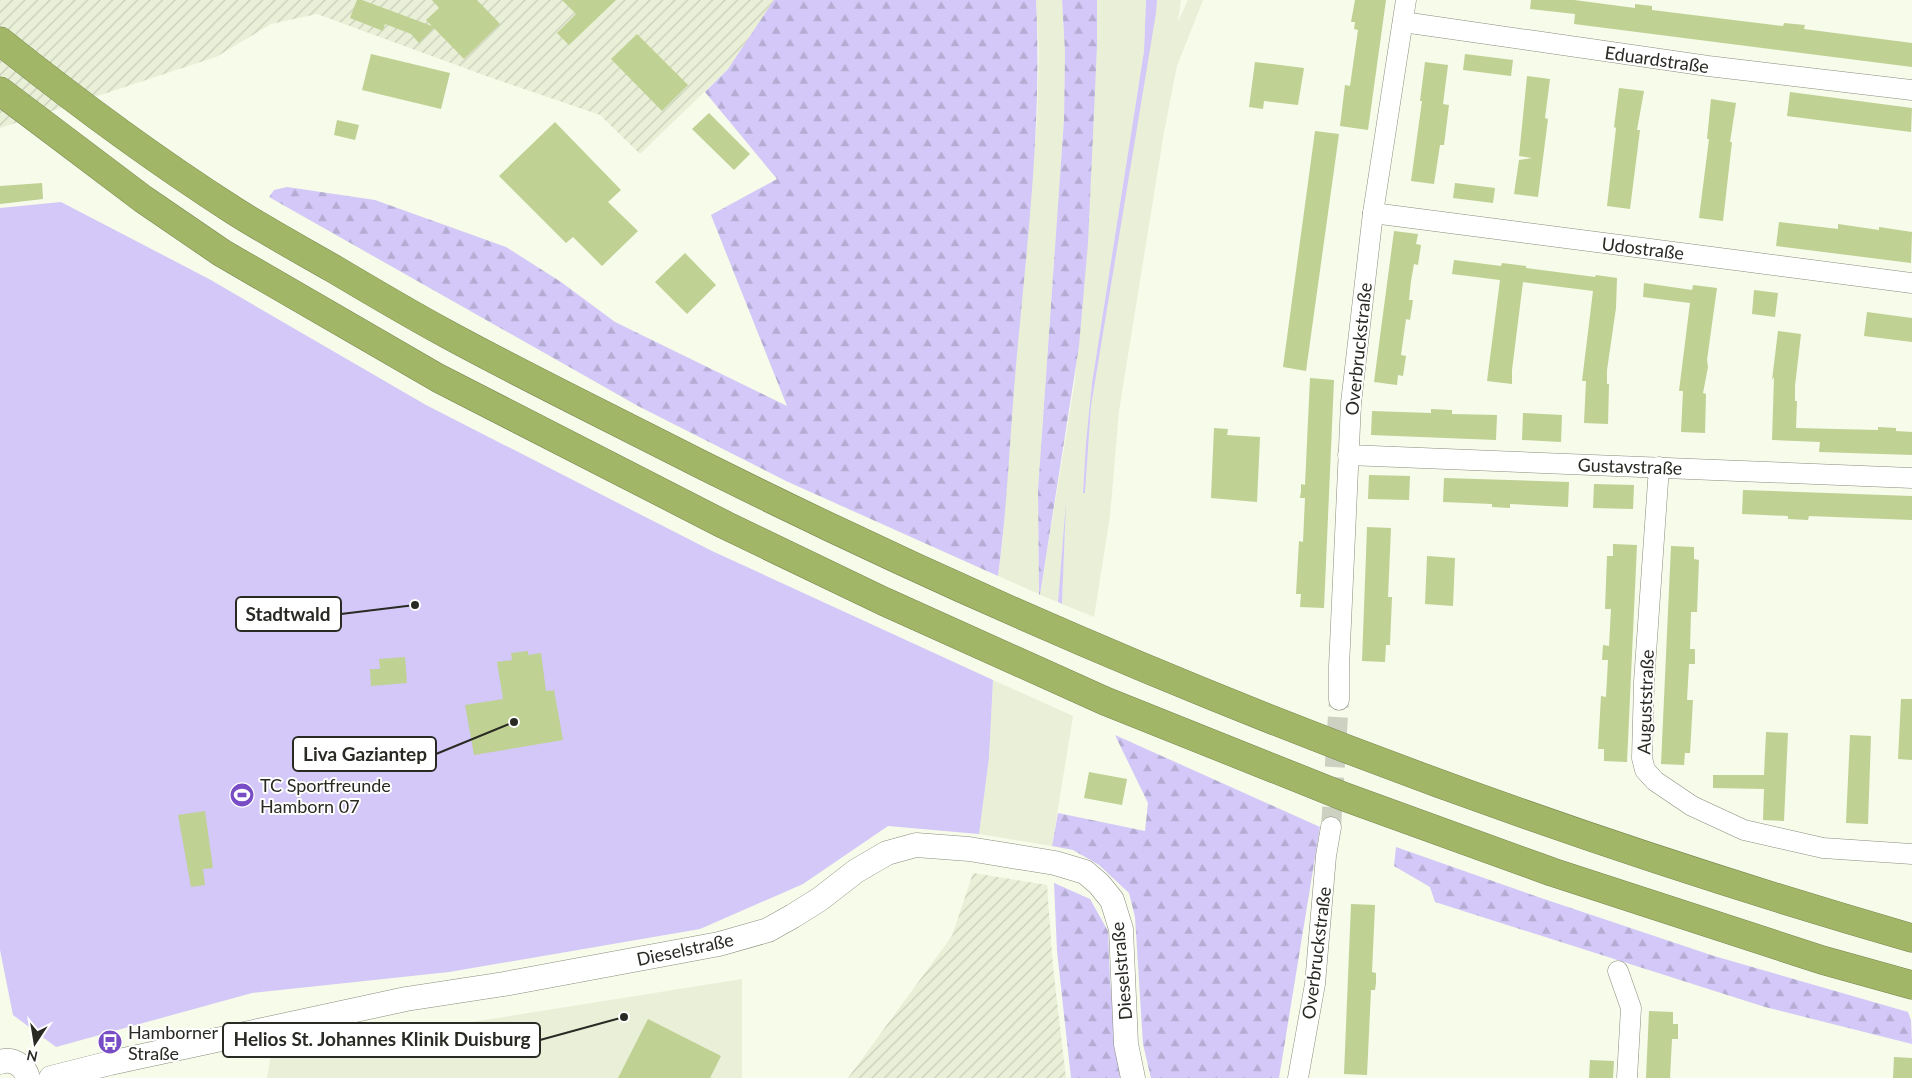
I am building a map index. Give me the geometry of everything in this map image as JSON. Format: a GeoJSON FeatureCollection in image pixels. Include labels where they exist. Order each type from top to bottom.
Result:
{"type":"FeatureCollection","features":[{"type":"Feature","properties":{"kind":"highway"},"geometry":{"type":"LineString","coordinates":[[0,41],[98,117],[238,213],[445,333],[745,487],[891,557],[1114,656],[1353,753],[1708,877],[1912,938]]}},
{"type":"Feature","properties":{"kind":"highway"},"geometry":{"type":"LineString","coordinates":[[0,91],[142,199],[222,254],[438,378],[725,525],[883,601],[1105,701],[1345,797],[1552,872],[1822,960],[1912,985]]}},
{"type":"Feature","properties":{"kind":"street","name":"Overbruckstraße"},"geometry":{"type":"LineString","coordinates":[[1339,700],[1351,403],[1373,213],[1406,0]]}},
{"type":"Feature","properties":{"kind":"street","name":"Eduardstraße"},"geometry":{"type":"LineString","coordinates":[[1403,22],[1708,66],[1912,90]]}},
{"type":"Feature","properties":{"kind":"street","name":"Udostraße"},"geometry":{"type":"LineString","coordinates":[[1373,213],[1912,283]]}},
{"type":"Feature","properties":{"kind":"street","name":"Gustavstraße"},"geometry":{"type":"LineString","coordinates":[[1348,456],[1912,478]]}},
{"type":"Feature","properties":{"kind":"street","name":"Auguststraße"},"geometry":{"type":"LineString","coordinates":[[1659,467],[1644,682],[1642,758],[1645,770],[1655,781],[1692,806],[1744,830],[1823,848],[1912,854]]}},
{"type":"Feature","properties":{"kind":"street","name":"Overbruckstraße"},"geometry":{"type":"LineString","coordinates":[[1298,1078],[1314,984],[1326,856],[1331,827]]}},
{"type":"Feature","properties":{"kind":"street","name":"Dieselstraße"},"geometry":{"type":"LineString","coordinates":[[51,1078],[74,1075],[110,1063],[406,999],[504,984],[719,944],[768,930],[820,899],[856,871],[887,852],[916,845],[969,850],[1055,863],[1085,872],[1098,884],[1112,900],[1121,929],[1126,1044],[1133,1078]]}},
{"type":"Feature","properties":{"kind":"street"},"geometry":{"type":"LineString","coordinates":[[1618,971],[1631,1008],[1627,1078]]}},
{"type":"Feature","properties":{"kind":"street"},"geometry":{"type":"LineString","coordinates":[[1,1056],[19,1065],[28,1078]]}},
{"type":"Feature","properties":{"kind":"shaded area"},"geometry":{"type":"Polygon","coordinates":[[[0,0],[778,0],[774,1],[728,69],[640,154],[600,115],[489,77],[317,14],[271,24],[216,57],[0,128],[0,0]]]}},
{"type":"Feature","properties":{"kind":"shaded area"},"geometry":{"type":"Polygon","coordinates":[[[1036,0],[1062,0],[1065,52],[1064,119],[1038,490],[1039,594],[998,576],[1003,538],[1011,417],[1037,120],[1039,52],[1036,0]]]}},
{"type":"Feature","properties":{"kind":"shaded area"},"geometry":{"type":"Polygon","coordinates":[[[1097,0],[1146,0],[1144,51],[1092,383],[1083,493],[1085,493],[1091,406],[1157,0],[1181,0],[1178,22],[1188,0],[1203,0],[1177,66],[1164,132],[1119,411],[1110,516],[1094,617],[1062,604],[1065,519],[1058,602],[1040,595],[1075,380],[1097,46],[1097,0]]]}},
{"type":"Feature","properties":{"kind":"shaded area"},"geometry":{"type":"Polygon","coordinates":[[[993,680],[1073,716],[1052,846],[979,834],[989,758],[993,680]]]}},
{"type":"Feature","properties":{"kind":"shaded area"},"geometry":{"type":"Polygon","coordinates":[[[973,873],[1047,885],[1053,967],[1066,1078],[848,1078],[952,936],[973,873]]]}},
{"type":"Feature","properties":{"kind":"shaded area"},"geometry":{"type":"Polygon","coordinates":[[[742,979],[742,1078],[267,1078],[271,1054],[742,979]]]}},
{"type":"Feature","properties":{"kind":"green space"},"geometry":{"type":"Polygon","coordinates":[[[774,0],[1036,0],[1036,133],[998,576],[786,481],[638,406],[269,197],[274,190],[287,187],[375,200],[506,247],[561,282],[615,322],[787,406],[711,215],[777,179],[705,92],[728,69],[774,0]]]}},
{"type":"Feature","properties":{"kind":"green space"},"geometry":{"type":"Polygon","coordinates":[[[1062,0],[1097,0],[1097,46],[1088,243],[1079,346],[1040,595],[1038,490],[1064,119],[1065,52],[1062,0]]]}},
{"type":"Feature","properties":{"kind":"green space"},"geometry":{"type":"Polygon","coordinates":[[[1146,0],[1157,0],[1156,13],[1091,406],[1085,493],[1083,493],[1092,383],[1144,51],[1146,0]]]}},
{"type":"Feature","properties":{"kind":"green space"},"geometry":{"type":"Polygon","coordinates":[[[61,202],[209,279],[426,405],[712,551],[993,680],[989,758],[979,834],[888,826],[803,884],[700,929],[449,972],[252,993],[56,1047],[13,1015],[0,950],[0,208],[61,202]]]}},
{"type":"Feature","properties":{"kind":"green space"},"geometry":{"type":"Polygon","coordinates":[[[1066,501],[1062,604],[1058,602],[1066,501]]]}},
{"type":"Feature","properties":{"kind":"green space"},"geometry":{"type":"Polygon","coordinates":[[[1115,735],[1320,827],[1279,1078],[1151,1078],[1143,1044],[1135,917],[1129,893],[1099,865],[1073,850],[1052,846],[1058,813],[1145,831],[1148,803],[1115,735]]]}},
{"type":"Feature","properties":{"kind":"green space"},"geometry":{"type":"Polygon","coordinates":[[[1396,847],[1714,956],[1908,1012],[1911,1020],[1912,1044],[1765,1007],[1435,902],[1430,887],[1394,866],[1396,847]]]}},
{"type":"Feature","properties":{"kind":"green space"},"geometry":{"type":"Polygon","coordinates":[[[1054,883],[1090,899],[1108,931],[1110,980],[1120,1078],[1071,1078],[1057,951],[1054,883]]]}},
{"type":"Feature","properties":{"kind":"building"},"geometry":{"type":"Polygon","coordinates":[[[357,0],[362,0],[432,26],[426,20],[439,8],[432,0],[477,0],[500,24],[464,59],[434,28],[419,43],[411,34],[385,24],[383,31],[350,18],[357,0]]]}},
{"type":"Feature","properties":{"kind":"building"},"geometry":{"type":"Polygon","coordinates":[[[562,0],[616,0],[569,45],[557,33],[576,14],[562,0]]]}},
{"type":"Feature","properties":{"kind":"building"},"geometry":{"type":"Polygon","coordinates":[[[1355,0],[1386,0],[1368,130],[1340,126],[1345,85],[1350,86],[1358,30],[1354,29],[1355,22],[1351,22],[1355,0]]]}},
{"type":"Feature","properties":{"kind":"building"},"geometry":{"type":"Polygon","coordinates":[[[1531,0],[1574,0],[1635,8],[1635,4],[1652,6],[1652,10],[1783,26],[1784,23],[1805,25],[1804,29],[1912,43],[1912,67],[1574,24],[1575,14],[1530,9],[1531,0]]]}},
{"type":"Feature","properties":{"kind":"building"},"geometry":{"type":"Polygon","coordinates":[[[637,34],[688,85],[662,111],[611,59],[637,34]]]}},
{"type":"Feature","properties":{"kind":"building"},"geometry":{"type":"Polygon","coordinates":[[[371,54],[450,73],[441,109],[362,90],[371,54]]]}},
{"type":"Feature","properties":{"kind":"building"},"geometry":{"type":"Polygon","coordinates":[[[1465,54],[1513,60],[1511,76],[1463,70],[1465,54]]]}},
{"type":"Feature","properties":{"kind":"building"},"geometry":{"type":"Polygon","coordinates":[[[1255,62],[1304,68],[1298,105],[1264,101],[1263,109],[1249,107],[1255,62]]]}},
{"type":"Feature","properties":{"kind":"building"},"geometry":{"type":"Polygon","coordinates":[[[1425,62],[1448,65],[1443,104],[1449,105],[1444,145],[1440,145],[1434,184],[1411,181],[1422,101],[1420,101],[1425,62]]]}},
{"type":"Feature","properties":{"kind":"building"},"geometry":{"type":"Polygon","coordinates":[[[1527,76],[1550,79],[1545,118],[1548,119],[1538,197],[1514,194],[1519,160],[1532,158],[1519,156],[1527,76]]]}},
{"type":"Feature","properties":{"kind":"building"},"geometry":{"type":"Polygon","coordinates":[[[1619,88],[1644,91],[1637,130],[1640,130],[1630,209],[1607,206],[1619,88]]]}},
{"type":"Feature","properties":{"kind":"building"},"geometry":{"type":"Polygon","coordinates":[[[1790,92],[1912,108],[1911,132],[1787,116],[1790,92]]]}},
{"type":"Feature","properties":{"kind":"building"},"geometry":{"type":"Polygon","coordinates":[[[1711,99],[1736,103],[1730,142],[1732,142],[1723,221],[1699,218],[1709,139],[1707,139],[1711,99]]]}},
{"type":"Feature","properties":{"kind":"building"},"geometry":{"type":"Polygon","coordinates":[[[709,113],[750,154],[734,170],[692,129],[709,113]]]}},
{"type":"Feature","properties":{"kind":"building"},"geometry":{"type":"Polygon","coordinates":[[[337,120],[359,125],[355,140],[334,135],[337,120]]]}},
{"type":"Feature","properties":{"kind":"building"},"geometry":{"type":"Polygon","coordinates":[[[555,122],[621,190],[608,202],[638,231],[602,266],[573,237],[566,243],[499,176],[555,122]]]}},
{"type":"Feature","properties":{"kind":"building"},"geometry":{"type":"Polygon","coordinates":[[[1315,131],[1339,134],[1306,371],[1283,367],[1315,131]]]}},
{"type":"Feature","properties":{"kind":"building"},"geometry":{"type":"Polygon","coordinates":[[[42,183],[43,199],[0,204],[0,186],[42,183]]]}},
{"type":"Feature","properties":{"kind":"building"},"geometry":{"type":"Polygon","coordinates":[[[1455,183],[1495,188],[1493,203],[1453,198],[1455,183]]]}},
{"type":"Feature","properties":{"kind":"building"},"geometry":{"type":"Polygon","coordinates":[[[1779,222],[1838,229],[1838,224],[1879,230],[1879,227],[1912,232],[1911,263],[1776,246],[1779,222]]]}},
{"type":"Feature","properties":{"kind":"building"},"geometry":{"type":"Polygon","coordinates":[[[1394,231],[1418,234],[1416,244],[1421,245],[1418,265],[1414,264],[1411,281],[1409,300],[1413,300],[1410,320],[1406,319],[1401,355],[1406,356],[1403,376],[1398,375],[1397,385],[1374,382],[1394,231]]]}},
{"type":"Feature","properties":{"kind":"building"},"geometry":{"type":"Polygon","coordinates":[[[685,253],[716,285],[687,314],[655,282],[685,253]]]}},
{"type":"Feature","properties":{"kind":"building"},"geometry":{"type":"Polygon","coordinates":[[[1454,260],[1501,266],[1502,263],[1595,277],[1596,275],[1617,278],[1616,308],[1607,370],[1607,384],[1609,384],[1608,424],[1584,423],[1586,381],[1582,381],[1593,291],[1523,282],[1512,370],[1512,384],[1487,381],[1500,280],[1452,274],[1454,260]]]}},
{"type":"Feature","properties":{"kind":"building"},"geometry":{"type":"Polygon","coordinates":[[[1644,283],[1692,290],[1693,285],[1717,288],[1707,360],[1708,367],[1703,393],[1706,394],[1705,433],[1681,432],[1683,391],[1679,391],[1690,303],[1643,297],[1644,283]]]}},
{"type":"Feature","properties":{"kind":"building"},"geometry":{"type":"Polygon","coordinates":[[[1754,290],[1778,293],[1775,317],[1752,314],[1754,290]]]}},
{"type":"Feature","properties":{"kind":"building"},"geometry":{"type":"Polygon","coordinates":[[[1867,312],[1912,318],[1912,342],[1864,336],[1867,312]]]}},
{"type":"Feature","properties":{"kind":"building"},"geometry":{"type":"Polygon","coordinates":[[[1778,331],[1801,334],[1795,386],[1795,401],[1797,401],[1796,428],[1878,430],[1878,427],[1896,428],[1896,431],[1912,432],[1912,455],[1819,452],[1820,442],[1772,440],[1774,377],[1772,380],[1778,331]]]}},
{"type":"Feature","properties":{"kind":"building"},"geometry":{"type":"Polygon","coordinates":[[[1310,378],[1334,380],[1324,608],[1300,607],[1301,594],[1296,594],[1299,541],[1303,542],[1305,498],[1300,498],[1301,484],[1305,485],[1310,378]]]}},
{"type":"Feature","properties":{"kind":"building"},"geometry":{"type":"Polygon","coordinates":[[[1431,409],[1452,410],[1452,414],[1497,415],[1496,440],[1371,435],[1372,411],[1431,413],[1431,409]]]}},
{"type":"Feature","properties":{"kind":"building"},"geometry":{"type":"Polygon","coordinates":[[[1523,413],[1562,415],[1561,442],[1522,440],[1523,413]]]}},
{"type":"Feature","properties":{"kind":"building"},"geometry":{"type":"Polygon","coordinates":[[[1214,428],[1228,429],[1227,435],[1260,437],[1257,502],[1211,498],[1214,428]]]}},
{"type":"Feature","properties":{"kind":"building"},"geometry":{"type":"Polygon","coordinates":[[[1369,475],[1410,476],[1409,500],[1368,499],[1369,475]]]}},
{"type":"Feature","properties":{"kind":"building"},"geometry":{"type":"Polygon","coordinates":[[[1444,478],[1569,482],[1568,507],[1510,504],[1510,508],[1492,507],[1492,504],[1443,502],[1444,478]]]}},
{"type":"Feature","properties":{"kind":"building"},"geometry":{"type":"Polygon","coordinates":[[[1594,484],[1634,485],[1633,509],[1593,508],[1594,484]]]}},
{"type":"Feature","properties":{"kind":"building"},"geometry":{"type":"Polygon","coordinates":[[[1743,490],[1912,496],[1912,520],[1809,516],[1808,520],[1788,519],[1788,516],[1742,514],[1743,490]]]}},
{"type":"Feature","properties":{"kind":"building"},"geometry":{"type":"Polygon","coordinates":[[[1367,527],[1391,528],[1388,597],[1392,597],[1390,645],[1386,645],[1385,662],[1362,661],[1367,527]]]}},
{"type":"Feature","properties":{"kind":"building"},"geometry":{"type":"Polygon","coordinates":[[[1613,544],[1637,545],[1627,762],[1604,761],[1604,749],[1598,749],[1601,696],[1606,697],[1608,660],[1602,660],[1603,645],[1609,646],[1611,609],[1605,609],[1607,556],[1613,556],[1613,544]]]}},
{"type":"Feature","properties":{"kind":"building"},"geometry":{"type":"Polygon","coordinates":[[[1671,546],[1694,547],[1694,559],[1699,560],[1697,612],[1691,612],[1690,649],[1695,649],[1695,664],[1689,664],[1687,700],[1693,700],[1690,753],[1685,753],[1684,765],[1661,764],[1671,546]]]}},
{"type":"Feature","properties":{"kind":"building"},"geometry":{"type":"Polygon","coordinates":[[[1427,556],[1455,558],[1453,606],[1425,604],[1427,556]]]}},
{"type":"Feature","properties":{"kind":"building"},"geometry":{"type":"Polygon","coordinates":[[[528,651],[528,655],[541,653],[546,691],[554,690],[563,740],[474,755],[465,705],[503,699],[497,662],[512,660],[511,653],[528,651]]]}},
{"type":"Feature","properties":{"kind":"building"},"geometry":{"type":"Polygon","coordinates":[[[405,657],[407,683],[371,686],[370,669],[380,669],[379,659],[405,657]]]}},
{"type":"Feature","properties":{"kind":"building"},"geometry":{"type":"Polygon","coordinates":[[[1901,699],[1912,699],[1912,760],[1898,759],[1901,699]]]}},
{"type":"Feature","properties":{"kind":"building"},"geometry":{"type":"Polygon","coordinates":[[[1766,732],[1788,733],[1784,821],[1763,820],[1764,789],[1713,788],[1713,775],[1764,775],[1766,732]]]}},
{"type":"Feature","properties":{"kind":"building"},"geometry":{"type":"Polygon","coordinates":[[[1850,735],[1871,736],[1868,824],[1846,823],[1850,735]]]}},
{"type":"Feature","properties":{"kind":"building"},"geometry":{"type":"Polygon","coordinates":[[[1089,772],[1127,779],[1122,805],[1084,798],[1089,772]]]}},
{"type":"Feature","properties":{"kind":"building"},"geometry":{"type":"Polygon","coordinates":[[[205,811],[213,868],[203,869],[205,885],[191,887],[178,815],[205,811]]]}},
{"type":"Feature","properties":{"kind":"building"},"geometry":{"type":"Polygon","coordinates":[[[1351,904],[1375,905],[1372,972],[1376,973],[1376,983],[1375,990],[1371,990],[1367,1075],[1344,1074],[1351,904]]]}},
{"type":"Feature","properties":{"kind":"building"},"geometry":{"type":"Polygon","coordinates":[[[1649,1011],[1673,1012],[1673,1024],[1678,1024],[1678,1039],[1672,1039],[1670,1078],[1646,1078],[1649,1011]]]}},
{"type":"Feature","properties":{"kind":"building"},"geometry":{"type":"Polygon","coordinates":[[[648,1019],[721,1056],[710,1078],[618,1078],[648,1019]]]}},
{"type":"Feature","properties":{"kind":"building"},"geometry":{"type":"Polygon","coordinates":[[[1894,1057],[1912,1058],[1912,1078],[1893,1078],[1894,1057]]]}},
{"type":"Feature","properties":{"kind":"building"},"geometry":{"type":"Polygon","coordinates":[[[1590,1060],[1614,1061],[1613,1078],[1589,1078],[1590,1060]]]}},
{"type":"Feature","properties":{"kind":"tunnel"},"geometry":{"type":"LineString","coordinates":[[1331,827],[1339,700]]}},
{"type":"Feature","properties":{"kind":"place","name":"Stadtwald"},"geometry":{"type":"Point","coordinates":[415,605]}},
{"type":"Feature","properties":{"kind":"place","name":"Liva Gaziantep"},"geometry":{"type":"Point","coordinates":[514,722]}},
{"type":"Feature","properties":{"kind":"place","name":"TC Sportfreunde Hamborn 07"},"geometry":{"type":"Point","coordinates":[242,795]}},
{"type":"Feature","properties":{"kind":"place","name":"Helios St. Johannes Klinik Duisburg"},"geometry":{"type":"Point","coordinates":[624,1017]}},
{"type":"Feature","properties":{"kind":"place","name":"Hamborner Straße"},"geometry":{"type":"Point","coordinates":[110,1042]}}]}
